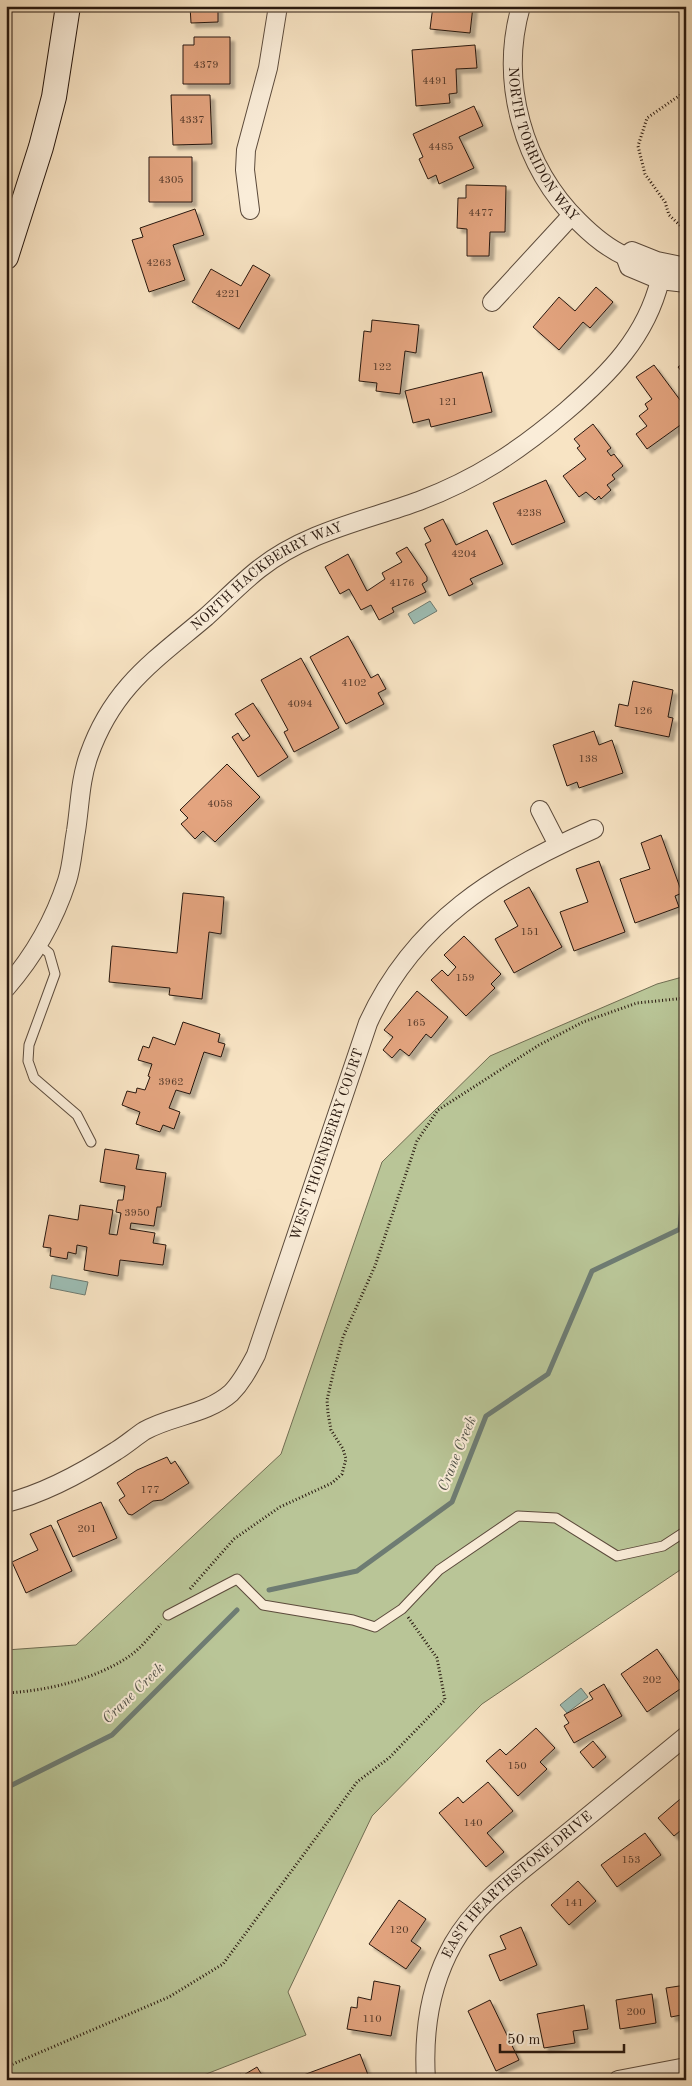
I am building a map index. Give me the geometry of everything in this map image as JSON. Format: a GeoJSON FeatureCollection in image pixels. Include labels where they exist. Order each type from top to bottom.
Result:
{"type":"FeatureCollection","features":[{"type":"Feature","properties":{"kind":"street"},"geometry":{"type":"LineString","coordinates":[[6,257],[41,147],[54,97],[68,6]]}},
{"type":"Feature","properties":{"kind":"street"},"geometry":{"type":"LineString","coordinates":[[250,210],[245,170],[246,150],[268,68],[278,6]]}},
{"type":"Feature","properties":{"kind":"street","name":"NORTH TORRIDON WAY"},"geometry":{"type":"LineString","coordinates":[[521,6],[513,59],[517,110],[533,157],[548,184],[572,215],[600,241],[625,256],[629,267],[660,280],[686,283]]}},
{"type":"Feature","properties":{"kind":"street"},"geometry":{"type":"LineString","coordinates":[[492,302],[572,215]]}},
{"type":"Feature","properties":{"kind":"street","name":"NORTH TORRIDON WAY"},"geometry":{"type":"LineString","coordinates":[[625,256],[632,251],[657,261],[686,267]]}},
{"type":"Feature","properties":{"kind":"street","name":"NORTH HACKBERRY WAY"},"geometry":{"type":"LineString","coordinates":[[6,988],[23,968],[56,910],[68,879],[81,782],[89,754],[107,716],[133,680],[163,650],[203,620],[259,569],[297,543],[461,484],[503,460],[534,438],[603,379],[622,358],[637,337],[655,302],[660,280]]}},
{"type":"Feature","properties":{"kind":"street"},"geometry":{"type":"LineString","coordinates":[[540,810],[558,845]]}},
{"type":"Feature","properties":{"kind":"street","name":"WEST THORNBERRY COURT"},"geometry":{"type":"LineString","coordinates":[[6,1503],[32,1496],[70,1478],[146,1431],[212,1407],[232,1392],[247,1372],[256,1354],[368,1023],[388,985],[417,946],[446,916],[479,889],[558,845],[594,829]]}},
{"type":"Feature","properties":{"kind":"street","name":"EAST HEARTHSTONE DRIVE"},"geometry":{"type":"LineString","coordinates":[[426,2080],[424,2056],[428,2016],[438,1976],[453,1943],[466,1924],[505,1884],[686,1736]]}},
{"type":"Feature","properties":{"kind":"street"},"geometry":{"type":"LineString","coordinates":[[618,2080],[686,2067]]}},
{"type":"Feature","properties":{"kind":"lane"},"geometry":{"type":"LineString","coordinates":[[38,944],[48,953],[55,974],[29,1045],[28,1060],[34,1078],[77,1115],[91,1142]]}},
{"type":"Feature","properties":{"kind":"lane"},"geometry":{"type":"LineString","coordinates":[[168,1615],[237,1579],[263,1605],[353,1620],[375,1627],[402,1609],[439,1570],[518,1516],[556,1518],[617,1556],[663,1546],[686,1530]]}},
{"type":"Feature","properties":{"kind":"path"},"geometry":{"type":"LineString","coordinates":[[686,91],[647,118],[638,146],[645,174],[665,202],[669,215],[686,231]]}},
{"type":"Feature","properties":{"kind":"path"},"geometry":{"type":"LineString","coordinates":[[6,1693],[53,1686],[84,1678],[130,1655],[146,1642],[211,1563],[234,1539],[280,1507],[332,1483],[342,1474],[346,1459],[343,1449],[332,1430],[327,1400],[334,1370],[343,1337],[375,1266],[417,1141],[438,1110],[539,1045],[583,1022],[637,1003],[686,998]]}},
{"type":"Feature","properties":{"kind":"path"},"geometry":{"type":"LineString","coordinates":[[6,2067],[169,1997],[223,1964],[262,1907],[357,1782],[389,1758],[445,1700],[437,1658],[402,1609]]}},
{"type":"Feature","properties":{"kind":"green space"},"geometry":{"type":"Polygon","coordinates":[[[686,976],[686,1566],[482,1704],[372,1816],[288,1992],[306,2035],[191,2080],[6,2080],[6,1650],[76,1645],[281,1454],[382,1162],[490,1056],[657,984],[686,976]]]}},
{"type":"Feature","properties":{"kind":"water"},"geometry":{"type":"Polygon","coordinates":[[[430,601],[437,611],[414,624],[408,614],[430,601]]]}},
{"type":"Feature","properties":{"kind":"water"},"geometry":{"type":"Polygon","coordinates":[[[52,1275],[88,1282],[85,1295],[50,1288],[52,1275]]]}},
{"type":"Feature","properties":{"kind":"water"},"geometry":{"type":"Polygon","coordinates":[[[581,1688],[588,1697],[567,1713],[560,1705],[581,1688]]]}},
{"type":"Feature","properties":{"kind":"building"},"geometry":{"type":"Polygon","coordinates":[[[190,6],[218,6],[218,22],[191,23],[190,6]]]}},
{"type":"Feature","properties":{"kind":"building"},"geometry":{"type":"Polygon","coordinates":[[[433,6],[473,6],[470,33],[430,29],[433,6]]]}},
{"type":"Feature","properties":{"kind":"building"},"geometry":{"type":"Polygon","coordinates":[[[194,37],[230,37],[230,84],[183,84],[183,45],[194,45],[194,37]]]}},
{"type":"Feature","properties":{"kind":"building"},"geometry":{"type":"Polygon","coordinates":[[[475,45],[477,68],[456,69],[457,93],[449,94],[450,103],[416,106],[412,50],[475,45]]]}},
{"type":"Feature","properties":{"kind":"building"},"geometry":{"type":"Polygon","coordinates":[[[171,95],[210,95],[212,144],[173,145],[171,95]]]}},
{"type":"Feature","properties":{"kind":"building"},"geometry":{"type":"Polygon","coordinates":[[[474,106],[483,126],[459,137],[474,168],[439,184],[436,175],[428,179],[419,159],[423,157],[413,134],[474,106]]]}},
{"type":"Feature","properties":{"kind":"building"},"geometry":{"type":"Polygon","coordinates":[[[149,157],[192,157],[192,202],[149,202],[149,157]]]}},
{"type":"Feature","properties":{"kind":"building"},"geometry":{"type":"Polygon","coordinates":[[[466,185],[506,186],[505,232],[490,232],[489,256],[467,256],[467,229],[457,228],[458,198],[466,198],[466,185]]]}},
{"type":"Feature","properties":{"kind":"building"},"geometry":{"type":"Polygon","coordinates":[[[195,209],[204,235],[173,245],[185,280],[149,292],[132,240],[143,237],[140,228],[195,209]]]}},
{"type":"Feature","properties":{"kind":"building"},"geometry":{"type":"Polygon","coordinates":[[[253,265],[270,275],[239,329],[192,302],[211,269],[241,286],[253,265]]]}},
{"type":"Feature","properties":{"kind":"building"},"geometry":{"type":"Polygon","coordinates":[[[596,287],[613,302],[590,328],[583,322],[559,350],[533,327],[559,297],[575,311],[596,287]]]}},
{"type":"Feature","properties":{"kind":"building"},"geometry":{"type":"Polygon","coordinates":[[[372,320],[419,325],[416,353],[405,351],[400,394],[376,391],[377,383],[359,381],[364,331],[371,332],[372,320]]]}},
{"type":"Feature","properties":{"kind":"building"},"geometry":{"type":"Polygon","coordinates":[[[686,361],[686,377],[678,367],[686,361]]]}},
{"type":"Feature","properties":{"kind":"building"},"geometry":{"type":"Polygon","coordinates":[[[654,365],[686,408],[686,421],[647,449],[636,434],[647,426],[639,416],[648,409],[645,404],[652,399],[636,377],[654,365]]]}},
{"type":"Feature","properties":{"kind":"building"},"geometry":{"type":"Polygon","coordinates":[[[482,372],[492,412],[431,427],[429,419],[413,423],[405,391],[482,372]]]}},
{"type":"Feature","properties":{"kind":"building"},"geometry":{"type":"Polygon","coordinates":[[[593,424],[611,448],[607,451],[611,456],[614,454],[623,466],[612,475],[615,479],[607,485],[611,490],[601,499],[599,496],[595,500],[586,492],[579,497],[563,476],[586,459],[577,448],[580,446],[574,439],[593,424]]]}},
{"type":"Feature","properties":{"kind":"building"},"geometry":{"type":"Polygon","coordinates":[[[546,480],[565,522],[512,545],[493,503],[546,480]]]}},
{"type":"Feature","properties":{"kind":"building"},"geometry":{"type":"Polygon","coordinates":[[[443,519],[456,545],[487,530],[503,564],[470,579],[473,584],[449,596],[425,544],[431,541],[424,528],[443,519]]]}},
{"type":"Feature","properties":{"kind":"building"},"geometry":{"type":"Polygon","coordinates":[[[407,547],[427,577],[427,581],[422,584],[426,592],[392,608],[394,612],[379,620],[371,605],[361,610],[349,589],[340,594],[325,567],[348,554],[367,591],[385,579],[382,573],[402,562],[396,553],[407,547]]]}},
{"type":"Feature","properties":{"kind":"building"},"geometry":{"type":"Polygon","coordinates":[[[348,636],[371,678],[378,674],[386,689],[378,693],[384,704],[346,724],[310,657],[348,636]]]}},
{"type":"Feature","properties":{"kind":"building"},"geometry":{"type":"Polygon","coordinates":[[[301,658],[339,728],[294,752],[284,732],[288,730],[261,680],[301,658]]]}},
{"type":"Feature","properties":{"kind":"building"},"geometry":{"type":"Polygon","coordinates":[[[633,681],[673,690],[668,717],[673,718],[669,737],[615,726],[619,704],[628,706],[633,681]]]}},
{"type":"Feature","properties":{"kind":"building"},"geometry":{"type":"Polygon","coordinates":[[[253,703],[288,757],[258,777],[232,737],[238,733],[243,741],[250,736],[235,714],[253,703]]]}},
{"type":"Feature","properties":{"kind":"building"},"geometry":{"type":"Polygon","coordinates":[[[594,731],[599,745],[612,740],[623,773],[579,788],[577,782],[567,786],[553,745],[594,731]]]}},
{"type":"Feature","properties":{"kind":"building"},"geometry":{"type":"Polygon","coordinates":[[[227,764],[260,797],[215,842],[203,831],[195,839],[181,824],[188,818],[180,810],[227,764]]]}},
{"type":"Feature","properties":{"kind":"building"},"geometry":{"type":"Polygon","coordinates":[[[661,835],[682,893],[675,896],[679,907],[635,923],[620,879],[650,869],[641,843],[661,835]]]}},
{"type":"Feature","properties":{"kind":"building"},"geometry":{"type":"Polygon","coordinates":[[[599,861],[625,932],[574,951],[560,912],[588,902],[576,869],[599,861]]]}},
{"type":"Feature","properties":{"kind":"building"},"geometry":{"type":"Polygon","coordinates":[[[529,887],[562,947],[514,973],[495,939],[518,926],[504,901],[529,887]]]}},
{"type":"Feature","properties":{"kind":"building"},"geometry":{"type":"Polygon","coordinates":[[[183,893],[224,897],[221,934],[209,932],[202,999],[169,995],[170,988],[109,982],[112,946],[177,953],[183,893]]]}},
{"type":"Feature","properties":{"kind":"building"},"geometry":{"type":"Polygon","coordinates":[[[464,936],[501,974],[491,984],[495,988],[466,1016],[431,980],[442,970],[448,976],[456,967],[444,955],[464,936]]]}},
{"type":"Feature","properties":{"kind":"building"},"geometry":{"type":"Polygon","coordinates":[[[417,991],[448,1017],[431,1038],[426,1034],[409,1056],[400,1049],[392,1058],[383,1050],[393,1037],[384,1030],[417,991]]]}},
{"type":"Feature","properties":{"kind":"building"},"geometry":{"type":"Polygon","coordinates":[[[183,1022],[220,1034],[218,1042],[225,1044],[221,1057],[204,1052],[190,1094],[176,1090],[169,1108],[180,1112],[174,1129],[163,1125],[160,1132],[136,1124],[140,1112],[122,1105],[127,1091],[136,1093],[137,1088],[145,1090],[150,1077],[148,1076],[152,1064],[138,1060],[143,1046],[149,1048],[153,1037],[175,1045],[183,1022]]]}},
{"type":"Feature","properties":{"kind":"building"},"geometry":{"type":"Polygon","coordinates":[[[105,1149],[139,1155],[136,1169],[166,1173],[161,1207],[157,1207],[154,1226],[131,1223],[130,1229],[155,1233],[153,1243],[166,1245],[163,1265],[120,1260],[118,1276],[84,1270],[87,1247],[77,1245],[76,1254],[68,1252],[67,1259],[50,1256],[51,1248],[43,1247],[49,1215],[78,1220],[80,1205],[113,1210],[109,1234],[117,1235],[121,1213],[116,1212],[118,1200],[123,1200],[125,1186],[100,1182],[105,1149]]]}},
{"type":"Feature","properties":{"kind":"building"},"geometry":{"type":"Polygon","coordinates":[[[167,1457],[171,1464],[175,1461],[189,1483],[162,1500],[153,1501],[132,1515],[128,1514],[119,1500],[125,1496],[117,1483],[137,1470],[167,1457]]]}},
{"type":"Feature","properties":{"kind":"building"},"geometry":{"type":"Polygon","coordinates":[[[101,1502],[117,1538],[73,1557],[57,1521],[101,1502]]]}},
{"type":"Feature","properties":{"kind":"building"},"geometry":{"type":"Polygon","coordinates":[[[51,1525],[72,1571],[26,1593],[12,1562],[38,1550],[30,1534],[51,1525]]]}},
{"type":"Feature","properties":{"kind":"building"},"geometry":{"type":"Polygon","coordinates":[[[657,1649],[683,1687],[647,1712],[621,1674],[657,1649]]]}},
{"type":"Feature","properties":{"kind":"building"},"geometry":{"type":"Polygon","coordinates":[[[604,1684],[622,1716],[574,1743],[564,1726],[569,1723],[564,1715],[593,1699],[589,1693],[604,1684]]]}},
{"type":"Feature","properties":{"kind":"building"},"geometry":{"type":"Polygon","coordinates":[[[536,1728],[555,1748],[540,1762],[547,1769],[518,1796],[486,1761],[500,1749],[506,1755],[536,1728]]]}},
{"type":"Feature","properties":{"kind":"building"},"geometry":{"type":"Polygon","coordinates":[[[593,1741],[606,1757],[593,1768],[580,1752],[593,1741]]]}},
{"type":"Feature","properties":{"kind":"building"},"geometry":{"type":"Polygon","coordinates":[[[488,1782],[513,1811],[487,1833],[504,1852],[486,1867],[439,1813],[458,1797],[463,1803],[488,1782]]]}},
{"type":"Feature","properties":{"kind":"building"},"geometry":{"type":"Polygon","coordinates":[[[686,1794],[686,1826],[674,1836],[658,1818],[686,1794]]]}},
{"type":"Feature","properties":{"kind":"building"},"geometry":{"type":"Polygon","coordinates":[[[645,1833],[661,1855],[617,1887],[601,1865],[645,1833]]]}},
{"type":"Feature","properties":{"kind":"building"},"geometry":{"type":"Polygon","coordinates":[[[578,1881],[596,1901],[569,1925],[551,1905],[578,1881]]]}},
{"type":"Feature","properties":{"kind":"building"},"geometry":{"type":"Polygon","coordinates":[[[399,1900],[426,1919],[411,1941],[421,1948],[406,1969],[369,1944],[399,1900]]]}},
{"type":"Feature","properties":{"kind":"building"},"geometry":{"type":"Polygon","coordinates":[[[521,1927],[537,1965],[500,1981],[489,1955],[506,1949],[500,1936],[521,1927]]]}},
{"type":"Feature","properties":{"kind":"building"},"geometry":{"type":"Polygon","coordinates":[[[374,1981],[400,1986],[391,2036],[347,2029],[351,2007],[357,2008],[358,1997],[371,2000],[374,1981]]]}},
{"type":"Feature","properties":{"kind":"building"},"geometry":{"type":"Polygon","coordinates":[[[686,1985],[686,2014],[671,2017],[666,1988],[686,1985]]]}},
{"type":"Feature","properties":{"kind":"building"},"geometry":{"type":"Polygon","coordinates":[[[652,1994],[656,2023],[620,2029],[616,2000],[652,1994]]]}},
{"type":"Feature","properties":{"kind":"building"},"geometry":{"type":"Polygon","coordinates":[[[490,2000],[519,2060],[496,2071],[468,2011],[490,2000]]]}},
{"type":"Feature","properties":{"kind":"building"},"geometry":{"type":"Polygon","coordinates":[[[584,2005],[588,2029],[573,2031],[575,2043],[544,2048],[537,2014],[584,2005]]]}},
{"type":"Feature","properties":{"kind":"building"},"geometry":{"type":"Polygon","coordinates":[[[360,2054],[370,2080],[290,2080],[360,2054]]]}},
{"type":"Feature","properties":{"kind":"building"},"geometry":{"type":"Polygon","coordinates":[[[257,2067],[265,2080],[231,2080],[241,2074],[242,2076],[257,2067]]]}},
{"type":"Feature","properties":{"kind":"waterway","name":"Crane Creek"},"geometry":{"type":"LineString","coordinates":[[269,1590],[357,1571],[452,1502],[486,1416],[548,1374],[592,1271],[680,1229],[684,1185],[686,1185]]}},
{"type":"Feature","properties":{"kind":"waterway","name":"Crane Creek"},"geometry":{"type":"LineString","coordinates":[[6,1788],[112,1735],[237,1610]]}}]}
